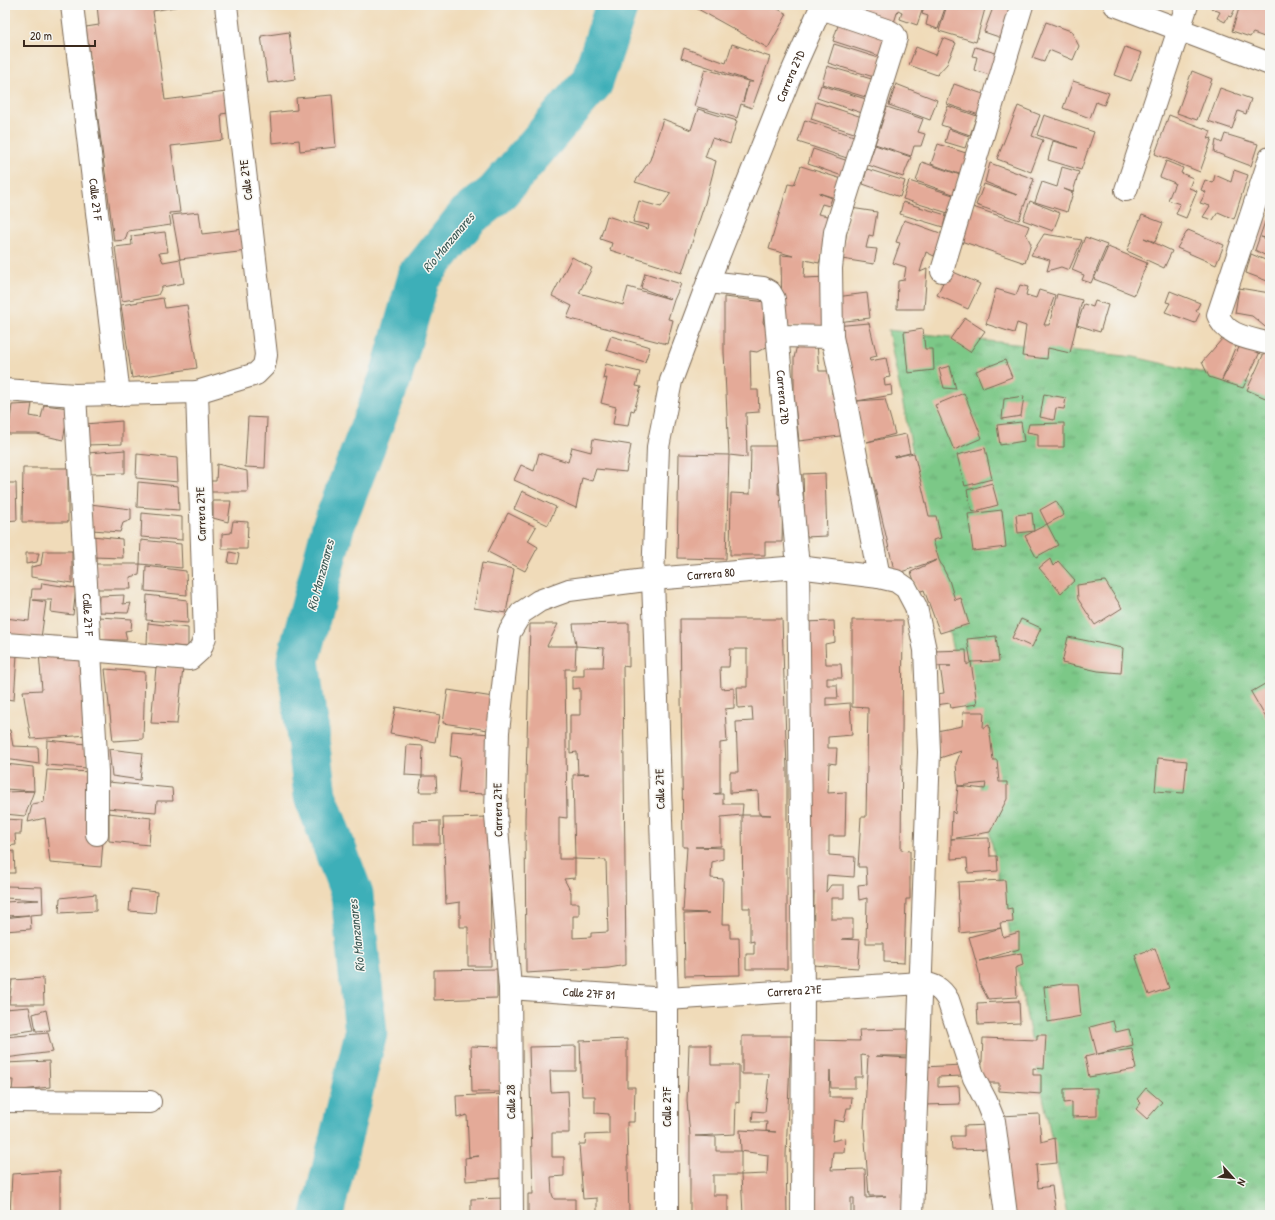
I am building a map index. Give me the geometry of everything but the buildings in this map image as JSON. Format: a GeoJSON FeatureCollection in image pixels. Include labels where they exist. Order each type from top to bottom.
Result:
{"type":"FeatureCollection","features":[{"type":"Feature","properties":{"kind":"street","name":"Calle 27 F"},"geometry":{"type":"LineString","coordinates":[[72,5],[119,395]]}},
{"type":"Feature","properties":{"kind":"street","name":"Calle 27E"},"geometry":{"type":"LineString","coordinates":[[197,392],[256,374],[264,366],[266,355],[226,5]]}},
{"type":"Feature","properties":{"kind":"street"},"geometry":{"type":"LineString","coordinates":[[942,271],[1022,5]]}},
{"type":"Feature","properties":{"kind":"street"},"geometry":{"type":"LineString","coordinates":[[1115,5],[1270,64]]}},
{"type":"Feature","properties":{"kind":"street"},"geometry":{"type":"LineString","coordinates":[[1126,190],[1187,5]]}},
{"type":"Feature","properties":{"kind":"street"},"geometry":{"type":"LineString","coordinates":[[822,6],[889,31],[894,34],[896,38],[835,232],[831,268],[832,337],[879,577]]}},
{"type":"Feature","properties":{"kind":"street","name":"Carrera 27D"},"geometry":{"type":"LineString","coordinates":[[653,579],[658,447],[670,381],[789,79],[822,6]]}},
{"type":"Feature","properties":{"kind":"street"},"geometry":{"type":"LineString","coordinates":[[1270,158],[1218,315],[1222,326],[1235,334],[1270,344]]}},
{"type":"Feature","properties":{"kind":"street","name":"Carrera 27D"},"geometry":{"type":"LineString","coordinates":[[708,282],[763,288],[770,292],[774,300],[778,336],[798,567],[803,990],[802,1215]]}},
{"type":"Feature","properties":{"kind":"street"},"geometry":{"type":"LineString","coordinates":[[778,336],[832,337]]}},
{"type":"Feature","properties":{"kind":"street"},"geometry":{"type":"LineString","coordinates":[[5,390],[75,395],[197,392]]}},
{"type":"Feature","properties":{"kind":"street","name":"Carrera 27E"},"geometry":{"type":"LineString","coordinates":[[89,650],[190,659],[200,650],[205,637],[197,392]]}},
{"type":"Feature","properties":{"kind":"street","name":"Calle 27 F"},"geometry":{"type":"LineString","coordinates":[[75,395],[97,772],[97,834]]}},
{"type":"Feature","properties":{"kind":"street","name":"Carrera 80"},"geometry":{"type":"LineString","coordinates":[[509,632],[521,613],[539,601],[569,590],[653,579],[798,567],[879,577],[896,581],[906,588],[916,607],[925,650],[929,752],[922,983],[912,1215]]}},
{"type":"Feature","properties":{"kind":"street","name":"Calle 27E"},"geometry":{"type":"LineString","coordinates":[[653,579],[667,999]]}},
{"type":"Feature","properties":{"kind":"street","name":"Carrera 27E"},"geometry":{"type":"LineString","coordinates":[[509,632],[498,732],[496,815],[510,988]]}},
{"type":"Feature","properties":{"kind":"street"},"geometry":{"type":"LineString","coordinates":[[5,644],[89,650]]}},
{"type":"Feature","properties":{"kind":"street"},"geometry":{"type":"LineString","coordinates":[[922,983],[933,985],[942,991],[948,1000],[974,1078],[994,1121],[1006,1215]]}},
{"type":"Feature","properties":{"kind":"street","name":"Carrera 27E"},"geometry":{"type":"LineString","coordinates":[[667,999],[922,983]]}},
{"type":"Feature","properties":{"kind":"street","name":"Calle 27F 81"},"geometry":{"type":"LineString","coordinates":[[510,988],[667,999]]}},
{"type":"Feature","properties":{"kind":"street","name":"Calle 28"},"geometry":{"type":"LineString","coordinates":[[510,988],[512,1215]]}},
{"type":"Feature","properties":{"kind":"street","name":"Calle 27F"},"geometry":{"type":"LineString","coordinates":[[667,999],[667,1215]]}},
{"type":"Feature","properties":{"kind":"street"},"geometry":{"type":"LineString","coordinates":[[5,1101],[150,1102]]}},
{"type":"Feature","properties":{"kind":"green space"},"geometry":{"type":"Polygon","coordinates":[[[888,330],[1134,357],[1270,388],[1270,1215],[1067,1215],[888,330]]]}},
{"type":"Feature","properties":{"kind":"waterway","name":"Río Manzanares"},"geometry":{"type":"LineString","coordinates":[[322,1215],[366,1033],[352,895],[315,795],[298,660],[333,527],[391,376],[419,277],[468,216],[496,194],[592,82],[617,5]]}}]}
